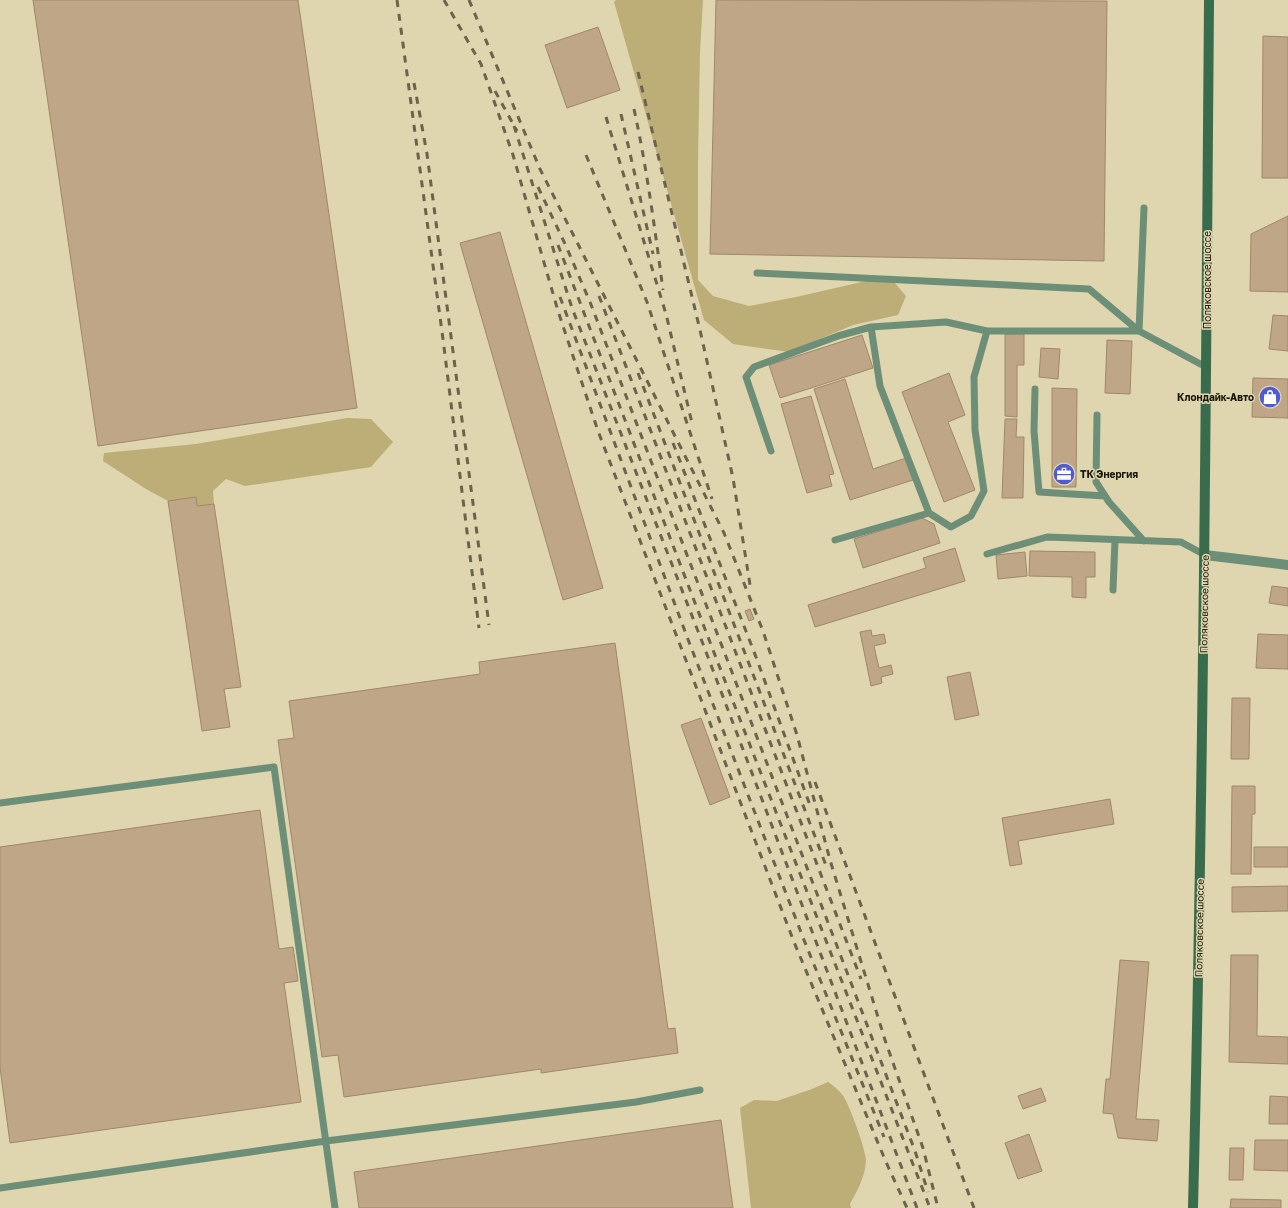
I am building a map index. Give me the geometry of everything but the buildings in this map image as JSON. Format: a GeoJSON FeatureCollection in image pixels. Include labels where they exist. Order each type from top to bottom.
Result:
{"type":"FeatureCollection","features":[{"type":"Feature","properties":{"kind":"main road","name":"Поляковское шоссе"},"geometry":{"type":"LineString","coordinates":[[1193,1208],[1199,975],[1205,555],[1209,0]]}},
{"type":"Feature","properties":{"kind":"street"},"geometry":{"type":"LineString","coordinates":[[1205,555],[1288,566]]}},
{"type":"Feature","properties":{"kind":"lane"},"geometry":{"type":"LineString","coordinates":[[1139,331],[1144,208]]}},
{"type":"Feature","properties":{"kind":"lane"},"geometry":{"type":"LineString","coordinates":[[757,273],[1089,289],[1139,331],[1206,367]]}},
{"type":"Feature","properties":{"kind":"lane"},"geometry":{"type":"LineString","coordinates":[[771,451],[746,377],[754,367],[838,336],[871,327],[946,322],[987,331],[1139,331]]}},
{"type":"Feature","properties":{"kind":"lane"},"geometry":{"type":"LineString","coordinates":[[871,327],[880,386],[929,513],[951,527],[971,516],[984,491],[975,430],[974,377],[987,331]]}},
{"type":"Feature","properties":{"kind":"lane"},"geometry":{"type":"LineString","coordinates":[[1035,389],[1034,431],[1039,492],[1105,496]]}},
{"type":"Feature","properties":{"kind":"lane"},"geometry":{"type":"LineString","coordinates":[[1097,415],[1096,482],[1105,496],[1144,541]]}},
{"type":"Feature","properties":{"kind":"lane"},"geometry":{"type":"LineString","coordinates":[[835,540],[929,513]]}},
{"type":"Feature","properties":{"kind":"lane"},"geometry":{"type":"LineString","coordinates":[[987,554],[1047,537],[1181,542],[1205,555]]}},
{"type":"Feature","properties":{"kind":"lane"},"geometry":{"type":"LineString","coordinates":[[1113,590],[1115,540]]}},
{"type":"Feature","properties":{"kind":"lane"},"geometry":{"type":"LineString","coordinates":[[0,803],[274,767],[335,1208]]}},
{"type":"Feature","properties":{"kind":"lane"},"geometry":{"type":"LineString","coordinates":[[0,1188],[326,1141],[636,1102],[700,1090]]}},
{"type":"Feature","properties":{"kind":"shaded area"},"geometry":{"type":"Polygon","coordinates":[[[616,0],[703,0],[700,52],[698,161],[698,280],[713,296],[749,306],[866,281],[894,282],[906,296],[898,315],[853,325],[789,352],[733,344],[704,320],[614,2],[616,0]]]}},
{"type":"Feature","properties":{"kind":"shaded area"},"geometry":{"type":"Polygon","coordinates":[[[347,418],[371,419],[393,442],[371,467],[245,486],[226,479],[213,491],[214,504],[197,506],[195,497],[168,501],[146,489],[103,461],[104,453],[196,444],[347,418]]]}},
{"type":"Feature","properties":{"kind":"shaded area"},"geometry":{"type":"Polygon","coordinates":[[[828,1082],[841,1093],[847,1102],[857,1129],[866,1161],[860,1184],[850,1204],[851,1208],[751,1208],[740,1108],[754,1100],[777,1101],[828,1082]]]}},
{"type":"Feature","properties":{"kind":"railway"},"geometry":{"type":"LineString","coordinates":[[397,0],[443,339],[479,628]]}},
{"type":"Feature","properties":{"kind":"railway"},"geometry":{"type":"LineString","coordinates":[[444,0],[481,64],[513,155],[558,311],[598,431],[794,942],[886,1162],[907,1208]]}},
{"type":"Feature","properties":{"kind":"railway"},"geometry":{"type":"LineString","coordinates":[[469,0],[540,169],[724,533],[763,631],[797,735],[830,860],[885,1040],[923,1148],[938,1208]]}},
{"type":"Feature","properties":{"kind":"railway"},"geometry":{"type":"LineString","coordinates":[[638,72],[700,330],[733,478],[751,591]]}},
{"type":"Feature","properties":{"kind":"railway"},"geometry":{"type":"LineString","coordinates":[[414,83],[427,154],[489,625]]}},
{"type":"Feature","properties":{"kind":"railway"},"geometry":{"type":"LineString","coordinates":[[495,91],[517,131]]}},
{"type":"Feature","properties":{"kind":"railway"},"geometry":{"type":"LineString","coordinates":[[634,109],[647,177],[663,290]]}},
{"type":"Feature","properties":{"kind":"railway"},"geometry":{"type":"LineString","coordinates":[[621,114],[653,254]]}},
{"type":"Feature","properties":{"kind":"railway"},"geometry":{"type":"LineString","coordinates":[[606,117],[666,314],[692,423]]}},
{"type":"Feature","properties":{"kind":"railway"},"geometry":{"type":"LineString","coordinates":[[514,126],[572,308],[703,644],[917,1208]]}},
{"type":"Feature","properties":{"kind":"railway"},"geometry":{"type":"LineString","coordinates":[[586,155],[647,302],[712,499]]}},
{"type":"Feature","properties":{"kind":"railway"},"geometry":{"type":"LineString","coordinates":[[538,187],[566,246],[590,302],[915,1151],[928,1192]]}},
{"type":"Feature","properties":{"kind":"railway"},"geometry":{"type":"LineString","coordinates":[[558,245],[713,650],[930,1208]]}},
{"type":"Feature","properties":{"kind":"railway"},"geometry":{"type":"LineString","coordinates":[[599,296],[861,979]]}},
{"type":"Feature","properties":{"kind":"railway"},"geometry":{"type":"LineString","coordinates":[[560,297],[689,642],[804,940],[884,1137]]}},
{"type":"Feature","properties":{"kind":"railway"},"geometry":{"type":"LineString","coordinates":[[638,373],[827,868]]}},
{"type":"Feature","properties":{"kind":"railway"},"geometry":{"type":"LineString","coordinates":[[673,443],[756,657],[811,808]]}},
{"type":"Feature","properties":{"kind":"railway"},"geometry":{"type":"LineString","coordinates":[[815,782],[974,1208]]}},
{"type":"Feature","properties":{"kind":"place","name":"Клондайк-Авто"},"geometry":{"type":"Point","coordinates":[1270,397]}},
{"type":"Feature","properties":{"kind":"place","name":"ТК Энергия"},"geometry":{"type":"Point","coordinates":[1064,474]}}]}
